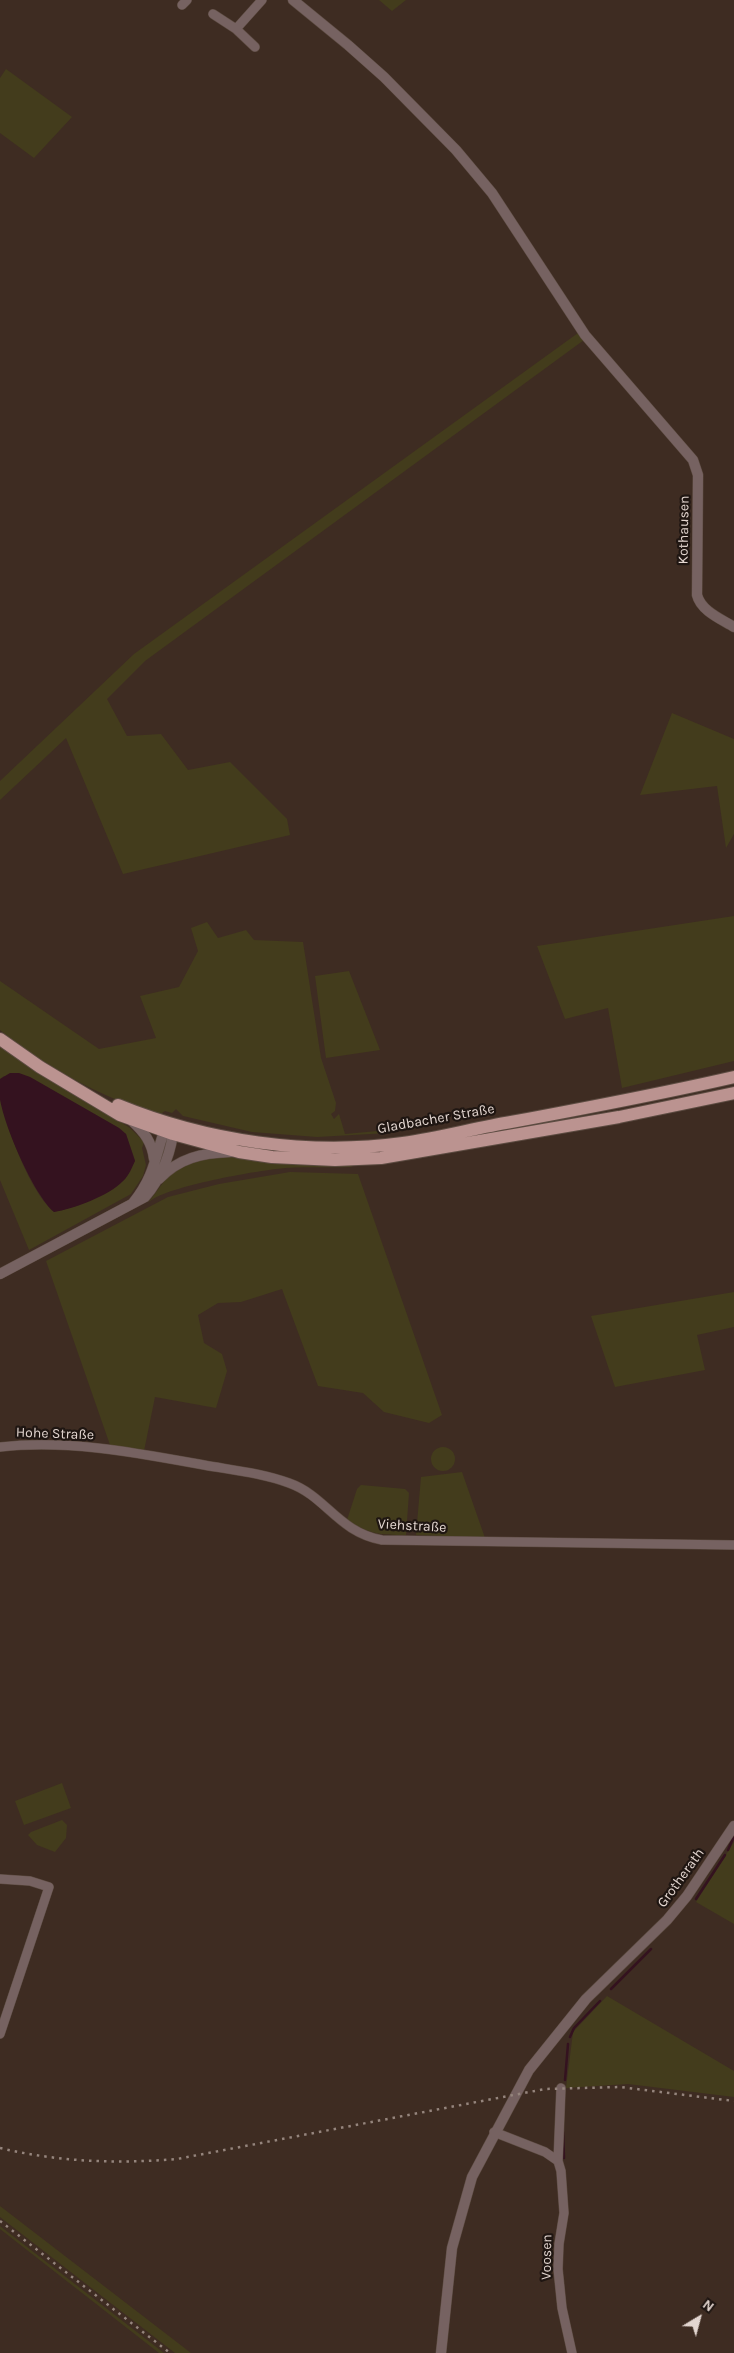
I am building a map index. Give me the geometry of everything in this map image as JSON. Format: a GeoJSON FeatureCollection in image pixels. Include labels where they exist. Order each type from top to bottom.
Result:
{"type":"FeatureCollection","features":[{"type":"Feature","properties":{"kind":"main road"},"geometry":{"type":"LineString","coordinates":[[0,1038],[67,1084],[129,1118],[170,1130]]}},
{"type":"Feature","properties":{"kind":"main road","name":"Gladbacher Straße"},"geometry":{"type":"LineString","coordinates":[[170,1130],[204,1133],[279,1145],[336,1148],[403,1143],[644,1098],[734,1077]]}},
{"type":"Feature","properties":{"kind":"main road"},"geometry":{"type":"LineString","coordinates":[[67,1084],[130,1110],[170,1130]]}},
{"type":"Feature","properties":{"kind":"main road","name":"Gladbacher Straße"},"geometry":{"type":"LineString","coordinates":[[170,1130],[239,1152],[272,1157],[326,1160],[381,1158],[619,1117],[734,1093]]}},
{"type":"Feature","properties":{"kind":"street"},"geometry":{"type":"LineString","coordinates":[[236,29],[262,0]]}},
{"type":"Feature","properties":{"kind":"street","name":"Kothausen"},"geometry":{"type":"LineString","coordinates":[[292,0],[348,45],[419,110],[469,164],[517,229],[585,335],[693,460],[698,475],[699,602],[711,613],[734,627]]}},
{"type":"Feature","properties":{"kind":"street"},"geometry":{"type":"LineString","coordinates":[[214,14],[236,29],[255,47]]}},
{"type":"Feature","properties":{"kind":"street"},"geometry":{"type":"LineString","coordinates":[[129,1118],[145,1133],[153,1149],[154,1159],[150,1179],[133,1203]]}},
{"type":"Feature","properties":{"kind":"street"},"geometry":{"type":"LineString","coordinates":[[154,1159],[170,1130]]}},
{"type":"Feature","properties":{"kind":"street"},"geometry":{"type":"LineString","coordinates":[[155,1183],[168,1154],[170,1130]]}},
{"type":"Feature","properties":{"kind":"street"},"geometry":{"type":"LineString","coordinates":[[0,1274],[145,1197],[168,1170],[184,1160],[201,1154],[239,1152]]}},
{"type":"Feature","properties":{"kind":"street","name":"Hohe Straße"},"geometry":{"type":"LineString","coordinates":[[0,1447],[23,1444],[110,1450]]}},
{"type":"Feature","properties":{"kind":"street","name":"Viehstraße"},"geometry":{"type":"LineString","coordinates":[[110,1450],[264,1475],[291,1483],[306,1492],[349,1529],[364,1537],[382,1540],[734,1545]]}},
{"type":"Feature","properties":{"kind":"street","name":"Grotherath"},"geometry":{"type":"LineString","coordinates":[[441,2353],[452,2248],[472,2176],[494,2132],[529,2070],[566,2021],[645,1942],[687,1896],[734,1826]]}},
{"type":"Feature","properties":{"kind":"street"},"geometry":{"type":"LineString","coordinates":[[0,1878],[30,1881],[49,1887],[0,2034]]}},
{"type":"Feature","properties":{"kind":"street","name":"Voosen"},"geometry":{"type":"LineString","coordinates":[[561,2088],[558,2161],[561,2171],[564,2214],[559,2244],[558,2269],[562,2308],[572,2353]]}},
{"type":"Feature","properties":{"kind":"street"},"geometry":{"type":"LineString","coordinates":[[494,2132],[545,2152],[558,2161]]}},
{"type":"Feature","properties":{"kind":"shaded area"},"geometry":{"type":"Polygon","coordinates":[[[379,0],[406,0],[392,11],[379,0]]]}},
{"type":"Feature","properties":{"kind":"shaded area"},"geometry":{"type":"Polygon","coordinates":[[[6,69],[72,117],[34,158],[0,133],[0,78],[6,69]]]}},
{"type":"Feature","properties":{"kind":"shaded area"},"geometry":{"type":"Polygon","coordinates":[[[578,333],[584,340],[145,661],[107,699],[127,736],[161,734],[188,770],[230,762],[287,819],[290,835],[123,874],[66,738],[0,800],[0,781],[134,654],[578,333]]]}},
{"type":"Feature","properties":{"kind":"shaded area"},"geometry":{"type":"Polygon","coordinates":[[[672,713],[734,739],[734,834],[726,848],[717,786],[640,795],[672,713]]]}},
{"type":"Feature","properties":{"kind":"shaded area"},"geometry":{"type":"Polygon","coordinates":[[[734,916],[734,1061],[622,1088],[608,1008],[565,1019],[537,946],[734,916]]]}},
{"type":"Feature","properties":{"kind":"shaded area"},"geometry":{"type":"Polygon","coordinates":[[[207,922],[218,938],[246,930],[254,940],[303,942],[321,1058],[336,1103],[335,1111],[331,1114],[334,1119],[339,1114],[345,1134],[388,1130],[388,1133],[317,1137],[252,1132],[183,1116],[176,1109],[172,1113],[165,1111],[159,1115],[137,1108],[75,1080],[37,1057],[0,1030],[0,981],[99,1049],[156,1038],[140,996],[179,987],[198,951],[191,928],[207,922]]]}},
{"type":"Feature","properties":{"kind":"shaded area"},"geometry":{"type":"Polygon","coordinates":[[[349,971],[380,1050],[326,1058],[315,976],[349,971]]]}},
{"type":"Feature","properties":{"kind":"shaded area"},"geometry":{"type":"Polygon","coordinates":[[[0,1044],[130,1128],[144,1142],[142,1148],[146,1165],[143,1176],[131,1194],[29,1250],[0,1180],[0,1098],[14,1143],[28,1175],[36,1190],[54,1212],[80,1205],[123,1181],[135,1160],[126,1134],[119,1128],[30,1077],[4,1076],[0,1079],[0,1044]]]}},
{"type":"Feature","properties":{"kind":"shaded area"},"geometry":{"type":"Polygon","coordinates":[[[10,1073],[19,1073],[30,1077],[119,1128],[126,1134],[135,1161],[125,1179],[117,1187],[100,1197],[54,1212],[29,1176],[7,1126],[0,1099],[0,1079],[10,1073]]]}},
{"type":"Feature","properties":{"kind":"shaded area"},"geometry":{"type":"Polygon","coordinates":[[[221,1156],[302,1164],[351,1165],[352,1167],[285,1168],[248,1173],[171,1191],[148,1203],[168,1176],[187,1163],[221,1156]]]}},
{"type":"Feature","properties":{"kind":"shaded area"},"geometry":{"type":"Polygon","coordinates":[[[290,1172],[358,1174],[442,1415],[429,1423],[384,1412],[363,1393],[318,1386],[282,1289],[241,1302],[218,1303],[198,1315],[204,1343],[222,1354],[227,1371],[216,1408],[155,1397],[144,1451],[110,1445],[46,1261],[168,1197],[219,1184],[290,1172]]]}},
{"type":"Feature","properties":{"kind":"shaded area"},"geometry":{"type":"Polygon","coordinates":[[[734,1292],[734,1327],[697,1335],[705,1370],[615,1387],[591,1316],[734,1292]]]}},
{"type":"Feature","properties":{"kind":"shaded area"},"geometry":{"type":"Polygon","coordinates":[[[443,1447],[452,1450],[455,1459],[452,1468],[443,1471],[434,1468],[431,1459],[434,1450],[443,1447]]]}},
{"type":"Feature","properties":{"kind":"shaded area"},"geometry":{"type":"Polygon","coordinates":[[[462,1472],[485,1538],[416,1535],[421,1477],[462,1472]]]}},
{"type":"Feature","properties":{"kind":"shaded area"},"geometry":{"type":"Polygon","coordinates":[[[361,1485],[405,1489],[409,1493],[406,1535],[375,1533],[347,1520],[357,1489],[361,1485]]]}},
{"type":"Feature","properties":{"kind":"shaded area"},"geometry":{"type":"Polygon","coordinates":[[[62,1783],[71,1808],[24,1825],[15,1801],[62,1783]]]}},
{"type":"Feature","properties":{"kind":"shaded area"},"geometry":{"type":"Polygon","coordinates":[[[62,1820],[67,1825],[66,1838],[55,1852],[37,1845],[28,1835],[31,1832],[62,1820]]]}},
{"type":"Feature","properties":{"kind":"shaded area"},"geometry":{"type":"Polygon","coordinates":[[[734,1842],[734,1924],[696,1902],[734,1842]]]}},
{"type":"Feature","properties":{"kind":"shaded area"},"geometry":{"type":"Polygon","coordinates":[[[607,1996],[734,2071],[734,2097],[628,2084],[566,2088],[573,2032],[607,1996]]]}},
{"type":"Feature","properties":{"kind":"shaded area"},"geometry":{"type":"Polygon","coordinates":[[[0,2206],[191,2353],[175,2353],[0,2217],[0,2206]]]}},
{"type":"Feature","properties":{"kind":"shaded area"},"geometry":{"type":"Polygon","coordinates":[[[0,2226],[164,2353],[159,2353],[0,2229],[0,2226]]]}},
{"type":"Feature","properties":{"kind":"waterway"},"geometry":{"type":"LineString","coordinates":[[728,1850],[734,1836]]}},
{"type":"Feature","properties":{"kind":"waterway"},"geometry":{"type":"LineString","coordinates":[[696,1899],[725,1855]]}},
{"type":"Feature","properties":{"kind":"waterway"},"geometry":{"type":"LineString","coordinates":[[611,1989],[651,1949]]}},
{"type":"Feature","properties":{"kind":"waterway"},"geometry":{"type":"LineString","coordinates":[[570,2037],[574,2028],[600,2001]]}},
{"type":"Feature","properties":{"kind":"waterway"},"geometry":{"type":"LineString","coordinates":[[565,2080],[568,2044]]}},
{"type":"Feature","properties":{"kind":"waterway"},"geometry":{"type":"LineString","coordinates":[[563,2132],[564,2158]]}},
{"type":"Feature","properties":{"kind":"railway"},"geometry":{"type":"LineString","coordinates":[[0,2148],[22,2153],[88,2161],[177,2159],[545,2089],[620,2087],[734,2101]]}},
{"type":"Feature","properties":{"kind":"railway"},"geometry":{"type":"LineString","coordinates":[[0,2221],[170,2353]]}}]}
